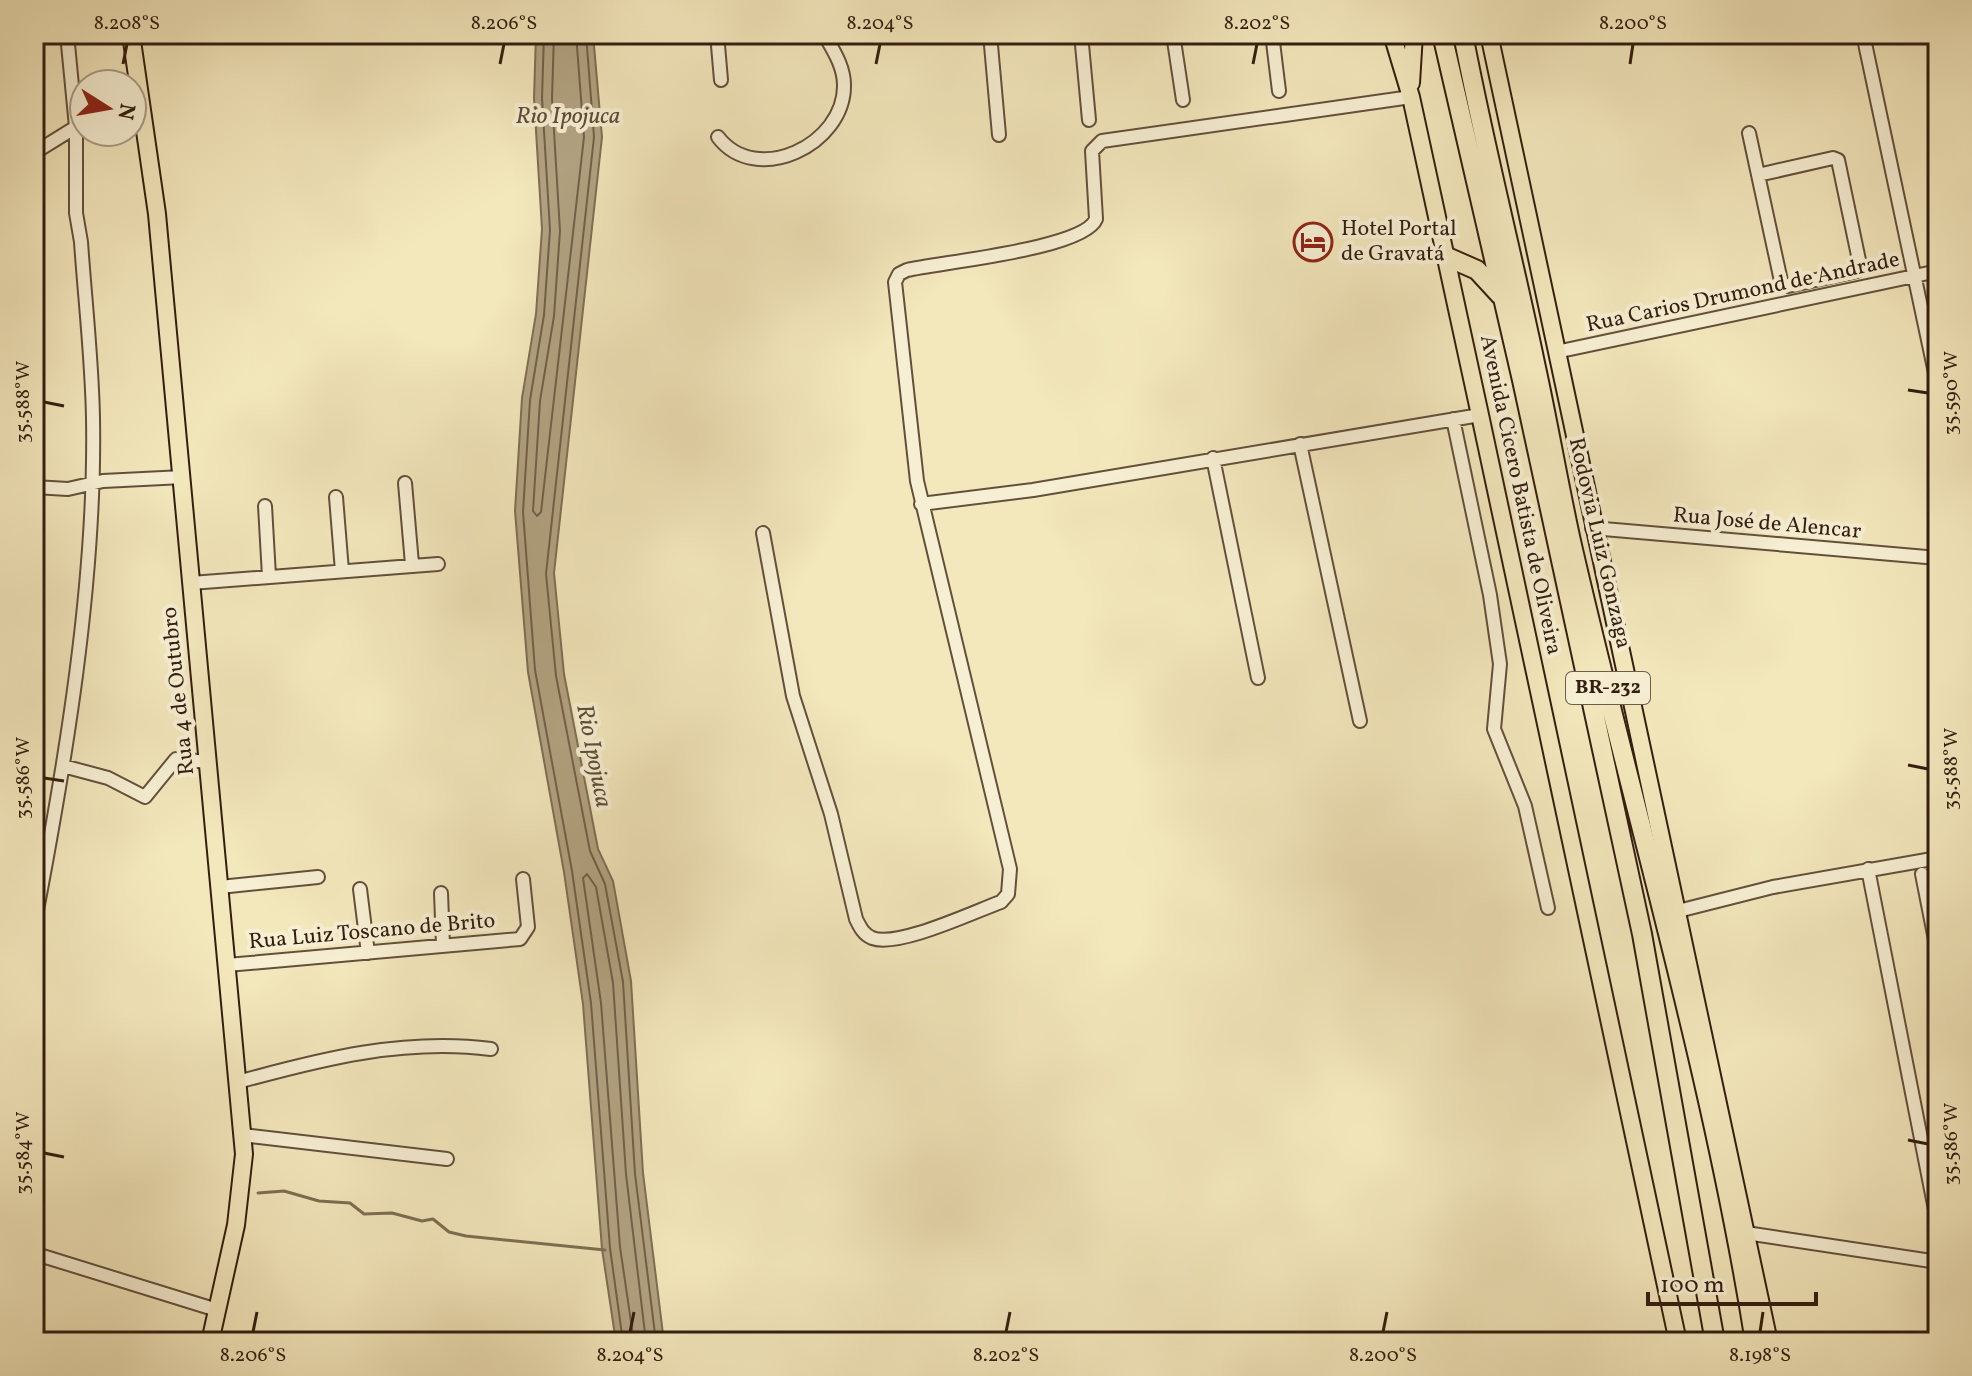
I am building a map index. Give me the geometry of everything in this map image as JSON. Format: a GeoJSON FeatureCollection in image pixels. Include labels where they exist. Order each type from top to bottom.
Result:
{"type":"FeatureCollection","features":[{"type":"Feature","properties":{"kind":"highway","name":"Rodovia Luiz Gonzaga"},"geometry":{"type":"LineString","coordinates":[[1442,34],[1504,301],[1642,934],[1715,1342]]}},
{"type":"Feature","properties":{"kind":"highway","name":"Rodovia Luiz Gonzaga"},"geometry":{"type":"LineString","coordinates":[[1463,34],[1488,166],[1535,360],[1571,540],[1665,912],[1736,1230],[1755,1342]]}},
{"type":"Feature","properties":{"kind":"highway"},"geometry":{"type":"LineString","coordinates":[[1445,256],[1477,270],[1504,301]]}},
{"type":"Feature","properties":{"kind":"main road","name":"Rua 4 de Outubro"},"geometry":{"type":"LineString","coordinates":[[131,34],[133,68]]}},
{"type":"Feature","properties":{"kind":"main road","name":"Avenida Cicero Batista de Oliveira"},"geometry":{"type":"LineString","coordinates":[[1392,34],[1411,97],[1678,1342]]}},
{"type":"Feature","properties":{"kind":"main road"},"geometry":{"type":"LineString","coordinates":[[1411,97],[1414,34]]}},
{"type":"Feature","properties":{"kind":"main road"},"geometry":{"type":"LineString","coordinates":[[1489,34],[1592,528],[1678,911],[1769,1342]]}},
{"type":"Feature","properties":{"kind":"main road","name":"Rua 4 de Outubro"},"geometry":{"type":"LineString","coordinates":[[143,148],[157,214],[242,1135],[243,1182],[210,1342]]}},
{"type":"Feature","properties":{"kind":"street"},"geometry":{"type":"LineString","coordinates":[[67,34],[72,68]]}},
{"type":"Feature","properties":{"kind":"street"},"geometry":{"type":"LineString","coordinates":[[717,34],[721,80]]}},
{"type":"Feature","properties":{"kind":"street"},"geometry":{"type":"LineString","coordinates":[[718,137],[735,154],[750,160],[775,160],[822,135],[843,103],[845,82],[838,57],[824,34]]}},
{"type":"Feature","properties":{"kind":"street"},"geometry":{"type":"LineString","coordinates":[[990,34],[999,135]]}},
{"type":"Feature","properties":{"kind":"street"},"geometry":{"type":"LineString","coordinates":[[1081,34],[1089,120]]}},
{"type":"Feature","properties":{"kind":"street"},"geometry":{"type":"LineString","coordinates":[[1173,34],[1183,100]]}},
{"type":"Feature","properties":{"kind":"street"},"geometry":{"type":"LineString","coordinates":[[1272,34],[1279,91]]}},
{"type":"Feature","properties":{"kind":"street"},"geometry":{"type":"LineString","coordinates":[[1863,34],[1938,387]]}},
{"type":"Feature","properties":{"kind":"street"},"geometry":{"type":"LineString","coordinates":[[763,533],[793,696],[831,814],[856,919],[862,931],[872,938],[898,939],[1001,902],[1008,894],[1011,882],[921,504],[895,297],[895,282],[899,274],[1038,247],[1086,231],[1096,219],[1092,151],[1102,141],[1411,97]]}},
{"type":"Feature","properties":{"kind":"street"},"geometry":{"type":"LineString","coordinates":[[34,153],[68,132]]}},
{"type":"Feature","properties":{"kind":"street"},"geometry":{"type":"LineString","coordinates":[[1749,133],[1758,175],[1782,283],[1788,286],[1854,272],[1860,265],[1840,162],[1833,158],[1758,175]]}},
{"type":"Feature","properties":{"kind":"street"},"geometry":{"type":"LineString","coordinates":[[34,926],[63,766],[84,585],[91,484],[93,418],[74,189],[78,148]]}},
{"type":"Feature","properties":{"kind":"street","name":"Rua Carios Drumond de Andrade"},"geometry":{"type":"LineString","coordinates":[[1556,352],[1938,271]]}},
{"type":"Feature","properties":{"kind":"street"},"geometry":{"type":"LineString","coordinates":[[1820,279],[1824,295]]}},
{"type":"Feature","properties":{"kind":"street"},"geometry":{"type":"LineString","coordinates":[[921,504],[1033,490],[1480,415]]}},
{"type":"Feature","properties":{"kind":"street"},"geometry":{"type":"LineString","coordinates":[[1453,419],[1490,595],[1500,664],[1494,729],[1525,806],[1548,908]]}},
{"type":"Feature","properties":{"kind":"street"},"geometry":{"type":"LineString","coordinates":[[1300,444],[1360,721]]}},
{"type":"Feature","properties":{"kind":"street"},"geometry":{"type":"LineString","coordinates":[[1213,458],[1258,678]]}},
{"type":"Feature","properties":{"kind":"street"},"geometry":{"type":"LineString","coordinates":[[34,487],[68,489],[91,484],[183,477]]}},
{"type":"Feature","properties":{"kind":"street"},"geometry":{"type":"LineString","coordinates":[[405,483],[412,564]]}},
{"type":"Feature","properties":{"kind":"street"},"geometry":{"type":"LineString","coordinates":[[336,497],[342,571]]}},
{"type":"Feature","properties":{"kind":"street"},"geometry":{"type":"LineString","coordinates":[[265,506],[269,576]]}},
{"type":"Feature","properties":{"kind":"street","name":"Rua José de Alencar"},"geometry":{"type":"LineString","coordinates":[[1592,528],[1938,558]]}},
{"type":"Feature","properties":{"kind":"street"},"geometry":{"type":"LineString","coordinates":[[191,583],[438,564]]}},
{"type":"Feature","properties":{"kind":"street"},"geometry":{"type":"LineString","coordinates":[[63,766],[108,778],[145,797],[176,759],[208,762]]}},
{"type":"Feature","properties":{"kind":"street"},"geometry":{"type":"LineString","coordinates":[[1678,911],[1773,887],[1938,858]]}},
{"type":"Feature","properties":{"kind":"street"},"geometry":{"type":"LineString","coordinates":[[1868,869],[1938,1225]]}},
{"type":"Feature","properties":{"kind":"street"},"geometry":{"type":"LineString","coordinates":[[1922,874],[1934,911],[1938,955]]}},
{"type":"Feature","properties":{"kind":"street"},"geometry":{"type":"LineString","coordinates":[[220,887],[318,877]]}},
{"type":"Feature","properties":{"kind":"street","name":"Rua Luiz Toscano de Brito"},"geometry":{"type":"LineString","coordinates":[[227,965],[520,939],[528,927],[523,879]]}},
{"type":"Feature","properties":{"kind":"street"},"geometry":{"type":"LineString","coordinates":[[360,889],[368,953]]}},
{"type":"Feature","properties":{"kind":"street"},"geometry":{"type":"LineString","coordinates":[[441,893],[443,945]]}},
{"type":"Feature","properties":{"kind":"street"},"geometry":{"type":"LineString","coordinates":[[238,1082],[344,1053],[451,1044],[491,1049]]}},
{"type":"Feature","properties":{"kind":"street"},"geometry":{"type":"LineString","coordinates":[[242,1135],[447,1159]]}},
{"type":"Feature","properties":{"kind":"street"},"geometry":{"type":"LineString","coordinates":[[1746,1233],[1938,1262]]}},
{"type":"Feature","properties":{"kind":"street"},"geometry":{"type":"LineString","coordinates":[[36,1254],[217,1310]]}},
{"type":"Feature","properties":{"kind":"water","name":"Rio Ipojuca"},"geometry":{"type":"Polygon","coordinates":[[[536,34],[593,34],[602,137],[554,573],[564,674],[598,849],[613,881],[631,981],[643,1173],[664,1342],[616,1342],[602,1249],[583,1004],[564,872],[528,672],[515,511],[522,398],[536,314],[542,229],[534,98],[536,34]]]}},
{"type":"Feature","properties":{"kind":"waterway"},"geometry":{"type":"LineString","coordinates":[[258,1193],[284,1191],[319,1201],[350,1203],[364,1214],[392,1213],[422,1221],[433,1219],[449,1232],[466,1236],[605,1250]]}},
{"type":"Feature","properties":{"kind":"waterway"},"geometry":{"type":"LineString","coordinates":[[985,1342],[1016,1333],[1149,1342],[1186,1337]]}},
{"type":"Feature","properties":{"kind":"place","name":"Hotel Portal de Gravatá"},"geometry":{"type":"Point","coordinates":[1313,242]}}]}
